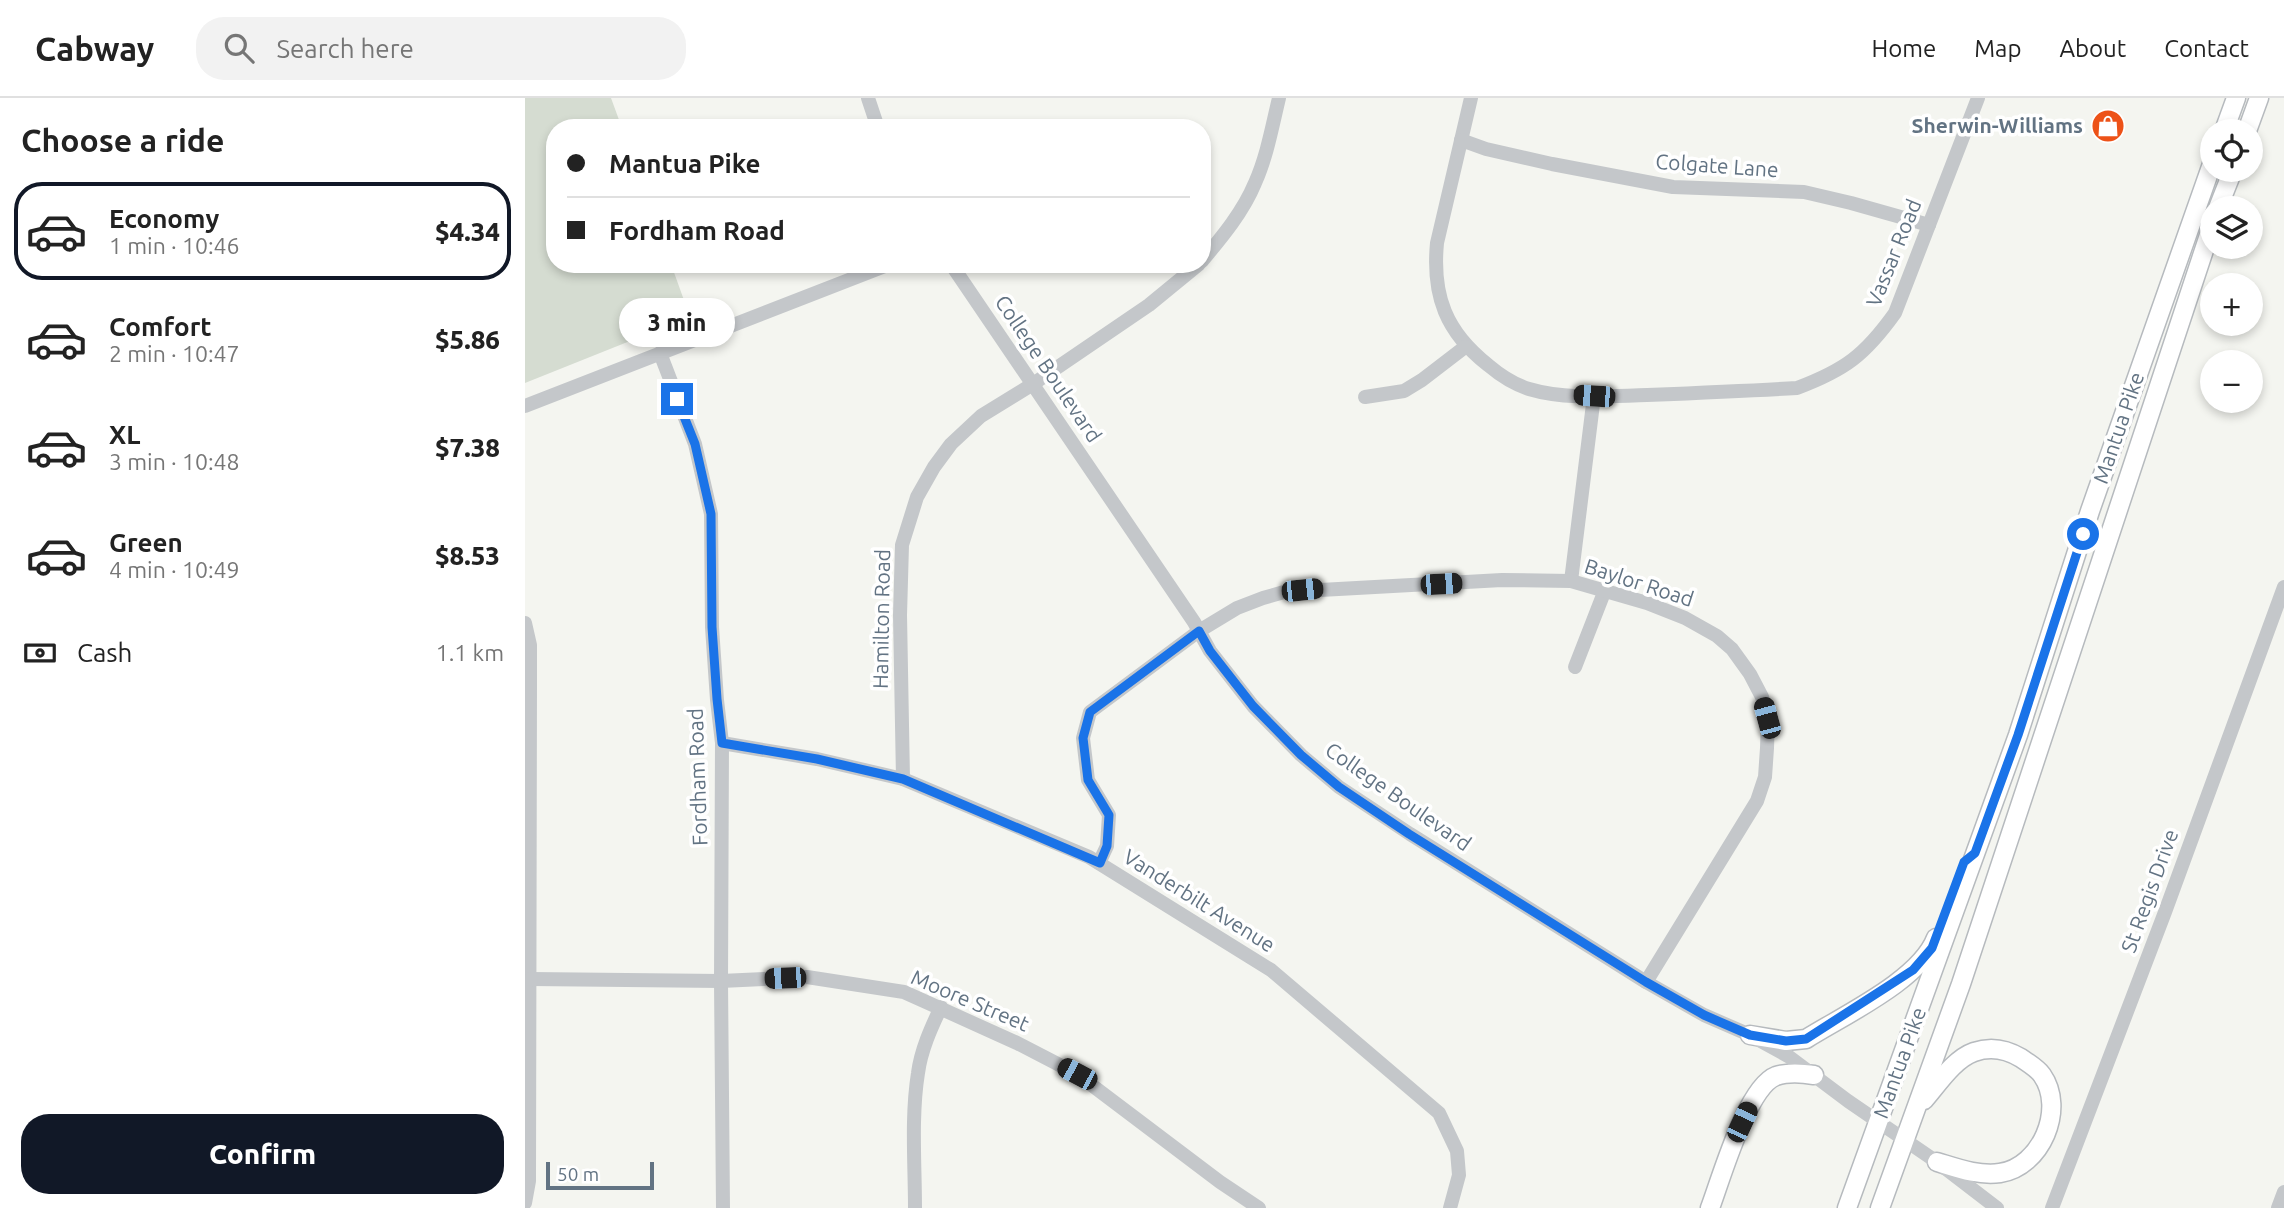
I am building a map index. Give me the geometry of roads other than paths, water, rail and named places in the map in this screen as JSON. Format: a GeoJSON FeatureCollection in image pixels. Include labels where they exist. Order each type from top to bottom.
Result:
{"type":"FeatureCollection","features":[{"type":"Feature","properties":{"kind":"main road"},"geometry":{"type":"LineString","coordinates":[[2228,119],[2236,98]]}},
{"type":"Feature","properties":{"kind":"main road"},"geometry":{"type":"LineString","coordinates":[[2251,119],[2259,98]]}},
{"type":"Feature","properties":{"kind":"main road","name":"Mantua Pike"},"geometry":{"type":"LineString","coordinates":[[1847,1208],[2018,735],[2090,511],[2206,182]]}},
{"type":"Feature","properties":{"kind":"main road","name":"Mantua Pike"},"geometry":{"type":"LineString","coordinates":[[1880,1208],[1918,1108],[2011,835],[2201,259]]}},
{"type":"Feature","properties":{"kind":"main road"},"geometry":{"type":"LineString","coordinates":[[1750,1035],[1786,1041],[1806,1039],[1913,970],[1932,948],[1964,862],[1975,853]]}},
{"type":"Feature","properties":{"kind":"main road"},"geometry":{"type":"LineString","coordinates":[[1795,1060],[1797,1040]]}},
{"type":"Feature","properties":{"kind":"main road"},"geometry":{"type":"LineString","coordinates":[[1918,1108],[1966,1056],[1990,1049],[2007,1051],[2029,1063],[2042,1075],[2049,1091],[2048,1125],[2043,1142],[2032,1157],[2016,1169],[1982,1173],[1937,1161]]}},
{"type":"Feature","properties":{"kind":"main road"},"geometry":{"type":"LineString","coordinates":[[1710,1208],[1742,1122],[1759,1090],[1776,1076],[1794,1073],[1814,1075]]}},
{"type":"Feature","properties":{"kind":"street"},"geometry":{"type":"LineString","coordinates":[[868,98],[875,119]]}},
{"type":"Feature","properties":{"kind":"street","name":"Vassar Road"},"geometry":{"type":"LineString","coordinates":[[1471,98],[1437,243],[1438,288],[1444,312],[1465,347],[1506,380],[1553,394],[1594,396],[1797,388],[1851,363],[1874,342],[1895,313],[1978,98]]}},
{"type":"Feature","properties":{"kind":"street","name":"Hamilton Road"},"geometry":{"type":"LineString","coordinates":[[1211,250],[1254,185],[1269,145],[1274,99]]}},
{"type":"Feature","properties":{"kind":"street","name":"Colgate Lane"},"geometry":{"type":"LineString","coordinates":[[1461,140],[1486,149],[1552,164],[1673,187],[1804,192],[1929,225]]}},
{"type":"Feature","properties":{"kind":"street"},"geometry":{"type":"LineString","coordinates":[[525,406],[867,273]]}},
{"type":"Feature","properties":{"kind":"street","name":"College Boulevard"},"geometry":{"type":"LineString","coordinates":[[957,273],[1210,651],[1253,706],[1301,755],[1339,787],[1409,834],[1646,982],[1704,1015],[1750,1035],[1795,1060],[1905,1139]]}},
{"type":"Feature","properties":{"kind":"street","name":"Hamilton Road"},"geometry":{"type":"LineString","coordinates":[[903,779],[900,615],[902,545],[917,497],[951,444],[981,416],[1149,305],[1188,273]]}},
{"type":"Feature","properties":{"kind":"street"},"geometry":{"type":"LineString","coordinates":[[1365,397],[1404,391],[1465,347]]}},
{"type":"Feature","properties":{"kind":"street","name":"Fordham Road"},"geometry":{"type":"LineString","coordinates":[[660,354],[695,444],[711,514],[712,627],[722,743],[723,1208]]}},
{"type":"Feature","properties":{"kind":"street"},"geometry":{"type":"LineString","coordinates":[[1571,582],[1594,396]]}},
{"type":"Feature","properties":{"kind":"street","name":"Baylor Road"},"geometry":{"type":"LineString","coordinates":[[1100,863],[1107,846],[1109,815],[1088,780],[1083,738],[1090,712],[1199,631],[1237,608],[1284,592],[1501,580],[1571,582],[1605,590],[1685,618],[1717,636],[1732,649],[1750,674],[1762,697],[1767,718],[1765,777],[1757,801],[1646,982]]}},
{"type":"Feature","properties":{"kind":"street","name":"St Regis Drive"},"geometry":{"type":"LineString","coordinates":[[2052,1208],[2165,912],[2284,587]]}},
{"type":"Feature","properties":{"kind":"street"},"geometry":{"type":"LineString","coordinates":[[1575,667],[1605,590]]}},
{"type":"Feature","properties":{"kind":"street"},"geometry":{"type":"LineString","coordinates":[[525,622],[530,657],[531,979],[527,1066],[529,1181],[525,1203]]}},
{"type":"Feature","properties":{"kind":"street","name":"Vanderbilt Avenue"},"geometry":{"type":"LineString","coordinates":[[722,743],[817,759],[903,779],[1100,863],[1271,970],[1439,1113],[1457,1152],[1459,1175],[1450,1208]]}},
{"type":"Feature","properties":{"kind":"street","name":"Moore Street"},"geometry":{"type":"LineString","coordinates":[[531,979],[721,981],[807,977],[904,992],[941,1007],[1077,1074],[1220,1182],[1259,1208]]}},
{"type":"Feature","properties":{"kind":"street"},"geometry":{"type":"LineString","coordinates":[[915,1208],[918,1072],[941,1007]]}},
{"type":"Feature","properties":{"kind":"street"},"geometry":{"type":"LineString","coordinates":[[1905,1139],[1997,1208]]}},
{"type":"Feature","properties":{"kind":"street"},"geometry":{"type":"LineString","coordinates":[[2278,1208],[2284,1192]]}},
{"type":"Feature","properties":{"kind":"place","name":"Sherwin-Williams"},"geometry":{"type":"Point","coordinates":[2108,126]}}]}
